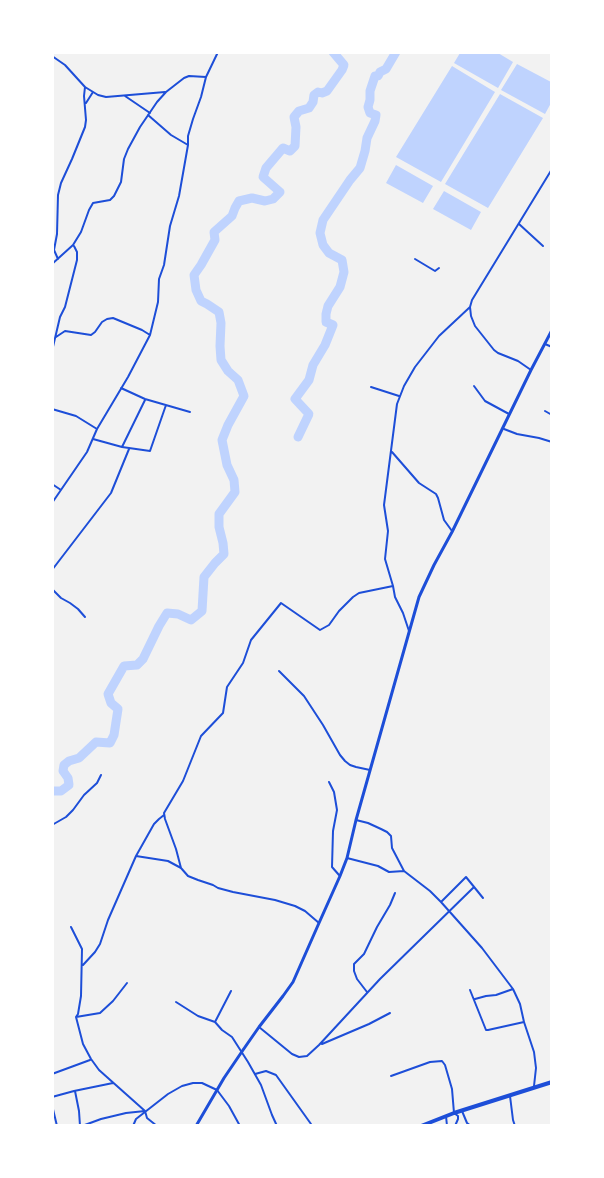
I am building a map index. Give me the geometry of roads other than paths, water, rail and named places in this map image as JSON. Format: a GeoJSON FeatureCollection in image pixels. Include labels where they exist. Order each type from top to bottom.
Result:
{"type":"FeatureCollection","features":[{"type":"Feature","properties":{"kind":"highway"},"geometry":{"type":"LineString","coordinates":[[421,1126],[462,1110],[552,1082]]}},
{"type":"Feature","properties":{"kind":"main road"},"geometry":{"type":"LineString","coordinates":[[196,1126],[241,1052],[293,982],[320,923],[347,858],[419,597],[530,370],[551,333]]}},
{"type":"Feature","properties":{"kind":"street"},"geometry":{"type":"LineString","coordinates":[[52,503],[87,452],[97,429],[150,335],[158,302],[159,279],[164,265],[170,226],[179,196],[188,136],[206,77],[218,52]]}},
{"type":"Feature","properties":{"kind":"street"},"geometry":{"type":"LineString","coordinates":[[52,56],[65,65],[85,87],[106,97],[166,92]]}},
{"type":"Feature","properties":{"kind":"street"},"geometry":{"type":"LineString","coordinates":[[52,264],[73,245],[81,232],[91,206],[96,201],[110,200],[120,187],[124,159],[140,126],[166,92],[189,76],[206,77]]}},
{"type":"Feature","properties":{"kind":"street"},"geometry":{"type":"LineString","coordinates":[[58,259],[54,250],[58,195],[61,183],[85,127],[85,87]]}},
{"type":"Feature","properties":{"kind":"street"},"geometry":{"type":"LineString","coordinates":[[85,105],[93,92]]}},
{"type":"Feature","properties":{"kind":"street"},"geometry":{"type":"LineString","coordinates":[[125,96],[149,114],[171,135],[188,145]]}},
{"type":"Feature","properties":{"kind":"street"},"geometry":{"type":"LineString","coordinates":[[530,370],[518,360],[494,350],[475,326],[470,307],[472,300],[552,169]]}},
{"type":"Feature","properties":{"kind":"street"},"geometry":{"type":"LineString","coordinates":[[518,224],[543,246]]}},
{"type":"Feature","properties":{"kind":"street"},"geometry":{"type":"LineString","coordinates":[[52,351],[77,260],[77,252],[73,245]]}},
{"type":"Feature","properties":{"kind":"street"},"geometry":{"type":"LineString","coordinates":[[415,259],[435,271],[439,268]]}},
{"type":"Feature","properties":{"kind":"street"},"geometry":{"type":"LineString","coordinates":[[425,264],[428,261]]}},
{"type":"Feature","properties":{"kind":"street"},"geometry":{"type":"LineString","coordinates":[[410,631],[395,597],[385,559],[388,531],[384,505],[399,396],[415,366],[439,336],[470,307]]}},
{"type":"Feature","properties":{"kind":"street"},"geometry":{"type":"LineString","coordinates":[[56,337],[64,331],[92,335],[102,322],[113,318],[150,335]]}},
{"type":"Feature","properties":{"kind":"street"},"geometry":{"type":"LineString","coordinates":[[544,344],[552,347]]}},
{"type":"Feature","properties":{"kind":"street"},"geometry":{"type":"LineString","coordinates":[[474,386],[485,401],[509,414]]}},
{"type":"Feature","properties":{"kind":"street"},"geometry":{"type":"LineString","coordinates":[[370,387],[399,396]]}},
{"type":"Feature","properties":{"kind":"street"},"geometry":{"type":"LineString","coordinates":[[121,388],[145,399],[190,412]]}},
{"type":"Feature","properties":{"kind":"street"},"geometry":{"type":"LineString","coordinates":[[122,447],[145,399]]}},
{"type":"Feature","properties":{"kind":"street"},"geometry":{"type":"LineString","coordinates":[[93,439],[129,449],[152,450],[166,405]]}},
{"type":"Feature","properties":{"kind":"street"},"geometry":{"type":"LineString","coordinates":[[52,409],[76,416],[97,429]]}},
{"type":"Feature","properties":{"kind":"street"},"geometry":{"type":"LineString","coordinates":[[545,411],[552,415]]}},
{"type":"Feature","properties":{"kind":"street"},"geometry":{"type":"LineString","coordinates":[[502,428],[517,434],[552,442]]}},
{"type":"Feature","properties":{"kind":"street"},"geometry":{"type":"LineString","coordinates":[[52,570],[111,493],[129,449]]}},
{"type":"Feature","properties":{"kind":"street"},"geometry":{"type":"LineString","coordinates":[[392,452],[419,483],[436,494],[444,520],[452,532]]}},
{"type":"Feature","properties":{"kind":"street"},"geometry":{"type":"LineString","coordinates":[[52,484],[61,490]]}},
{"type":"Feature","properties":{"kind":"street"},"geometry":{"type":"LineString","coordinates":[[181,868],[164,816],[166,809],[183,781],[197,742],[208,727],[223,713],[227,687],[243,663],[251,640],[281,603],[320,630],[329,625],[339,610],[359,593],[393,586]]}},
{"type":"Feature","properties":{"kind":"street"},"geometry":{"type":"LineString","coordinates":[[52,589],[61,598],[78,609],[85,617]]}},
{"type":"Feature","properties":{"kind":"street"},"geometry":{"type":"LineString","coordinates":[[279,671],[304,696],[345,761],[350,765],[370,770]]}},
{"type":"Feature","properties":{"kind":"street"},"geometry":{"type":"LineString","coordinates":[[52,826],[73,810],[97,783],[101,775]]}},
{"type":"Feature","properties":{"kind":"street"},"geometry":{"type":"LineString","coordinates":[[329,782],[334,792],[337,810],[332,844],[332,867],[340,876]]}},
{"type":"Feature","properties":{"kind":"street"},"geometry":{"type":"LineString","coordinates":[[83,965],[100,944],[108,920],[136,856],[154,824],[164,816]]}},
{"type":"Feature","properties":{"kind":"street"},"geometry":{"type":"LineString","coordinates":[[356,820],[368,823],[387,832],[391,836],[392,848],[404,871],[430,890],[482,948],[514,989],[535,1060],[534,1088]]}},
{"type":"Feature","properties":{"kind":"street"},"geometry":{"type":"LineString","coordinates":[[136,856],[168,861],[181,868],[188,876],[218,888],[295,906],[320,923]]}},
{"type":"Feature","properties":{"kind":"street"},"geometry":{"type":"LineString","coordinates":[[347,858],[378,866],[389,872],[404,871]]}},
{"type":"Feature","properties":{"kind":"street"},"geometry":{"type":"LineString","coordinates":[[441,902],[466,877],[483,898]]}},
{"type":"Feature","properties":{"kind":"street"},"geometry":{"type":"LineString","coordinates":[[259,1027],[296,1056],[307,1056],[367,993],[474,887]]}},
{"type":"Feature","properties":{"kind":"street"},"geometry":{"type":"LineString","coordinates":[[367,993],[357,979],[354,964],[364,954],[395,892]]}},
{"type":"Feature","properties":{"kind":"street"},"geometry":{"type":"LineString","coordinates":[[71,928],[82,949],[82,996],[76,1017],[83,1044],[99,1070],[145,1112],[147,1118],[157,1126]]}},
{"type":"Feature","properties":{"kind":"street"},"geometry":{"type":"LineString","coordinates":[[76,1017],[100,1013],[113,1001],[127,983]]}},
{"type":"Feature","properties":{"kind":"street"},"geometry":{"type":"LineString","coordinates":[[474,999],[514,989]]}},
{"type":"Feature","properties":{"kind":"street"},"geometry":{"type":"LineString","coordinates":[[470,990],[486,1030],[524,1022]]}},
{"type":"Feature","properties":{"kind":"street"},"geometry":{"type":"LineString","coordinates":[[215,1022],[232,991]]}},
{"type":"Feature","properties":{"kind":"street"},"geometry":{"type":"LineString","coordinates":[[176,1002],[198,1016],[215,1022],[232,1037],[255,1074],[267,1098],[277,1126]]}},
{"type":"Feature","properties":{"kind":"street"},"geometry":{"type":"LineString","coordinates":[[319,1045],[390,1013]]}},
{"type":"Feature","properties":{"kind":"street"},"geometry":{"type":"LineString","coordinates":[[52,1074],[91,1059]]}},
{"type":"Feature","properties":{"kind":"street"},"geometry":{"type":"LineString","coordinates":[[391,1076],[430,1062],[442,1061],[452,1089],[454,1113],[458,1116],[455,1126]]}},
{"type":"Feature","properties":{"kind":"street"},"geometry":{"type":"LineString","coordinates":[[255,1074],[266,1070],[276,1075],[311,1124]]}},
{"type":"Feature","properties":{"kind":"street"},"geometry":{"type":"LineString","coordinates":[[52,1097],[113,1083]]}},
{"type":"Feature","properties":{"kind":"street"},"geometry":{"type":"LineString","coordinates":[[133,1126],[136,1118],[168,1094],[182,1086],[202,1083],[217,1090],[240,1126]]}},
{"type":"Feature","properties":{"kind":"street"},"geometry":{"type":"LineString","coordinates":[[75,1091],[81,1126],[126,1113],[145,1112]]}},
{"type":"Feature","properties":{"kind":"street"},"geometry":{"type":"LineString","coordinates":[[510,1096],[515,1126]]}},
{"type":"Feature","properties":{"kind":"street"},"geometry":{"type":"LineString","coordinates":[[52,1105],[57,1126]]}},
{"type":"Feature","properties":{"kind":"street"},"geometry":{"type":"LineString","coordinates":[[462,1110],[467,1123],[471,1126]]}},
{"type":"Feature","properties":{"kind":"street"},"geometry":{"type":"LineString","coordinates":[[446,1116],[447,1126]]}},
{"type":"Feature","properties":{"kind":"water"},"geometry":{"type":"Polygon","coordinates":[[[460,53],[498,53],[513,62],[498,88],[454,63],[460,53]]]}},
{"type":"Feature","properties":{"kind":"water"},"geometry":{"type":"Polygon","coordinates":[[[517,64],[551,82],[551,103],[545,114],[501,90],[517,64]]]}},
{"type":"Feature","properties":{"kind":"water"},"geometry":{"type":"Polygon","coordinates":[[[452,66],[495,92],[441,182],[396,157],[452,66]]]}},
{"type":"Feature","properties":{"kind":"water"},"geometry":{"type":"Polygon","coordinates":[[[500,94],[543,118],[488,208],[445,184],[500,94]]]}},
{"type":"Feature","properties":{"kind":"water"},"geometry":{"type":"Polygon","coordinates":[[[396,165],[433,186],[423,203],[386,183],[396,165]]]}},
{"type":"Feature","properties":{"kind":"water"},"geometry":{"type":"Polygon","coordinates":[[[444,191],[481,212],[471,230],[433,209],[444,191]]]}},
{"type":"Feature","properties":{"kind":"waterway"},"geometry":{"type":"LineString","coordinates":[[52,791],[61,791],[69,785],[68,778],[63,771],[64,765],[69,761],[79,758],[96,742],[110,743],[114,735],[118,709],[111,703],[108,694],[124,666],[137,665],[143,659],[167,613],[178,614],[191,620],[202,611],[204,577],[224,554],[219,527],[219,514],[235,492],[234,480],[227,465],[222,440],[244,396],[238,380],[228,371],[221,360],[221,323],[219,312],[201,301],[196,290],[194,275],[215,240],[214,232],[232,216],[239,201],[252,198],[265,201],[273,199],[280,192],[263,177],[266,168],[283,148],[290,151],[295,146],[296,127],[294,117],[299,111],[309,108],[313,102],[314,95],[318,92],[327,91],[342,70],[344,65],[333,52]]}},
{"type":"Feature","properties":{"kind":"waterway"},"geometry":{"type":"LineString","coordinates":[[298,437],[309,414],[295,399],[309,380],[313,365],[325,345],[333,325],[326,322],[326,314],[328,306],[340,287],[344,272],[342,260],[329,253],[323,245],[320,233],[323,220],[360,168],[367,138],[376,115],[370,113],[368,107],[370,91],[375,76],[378,76],[380,72],[386,69],[396,52]]}}]}
